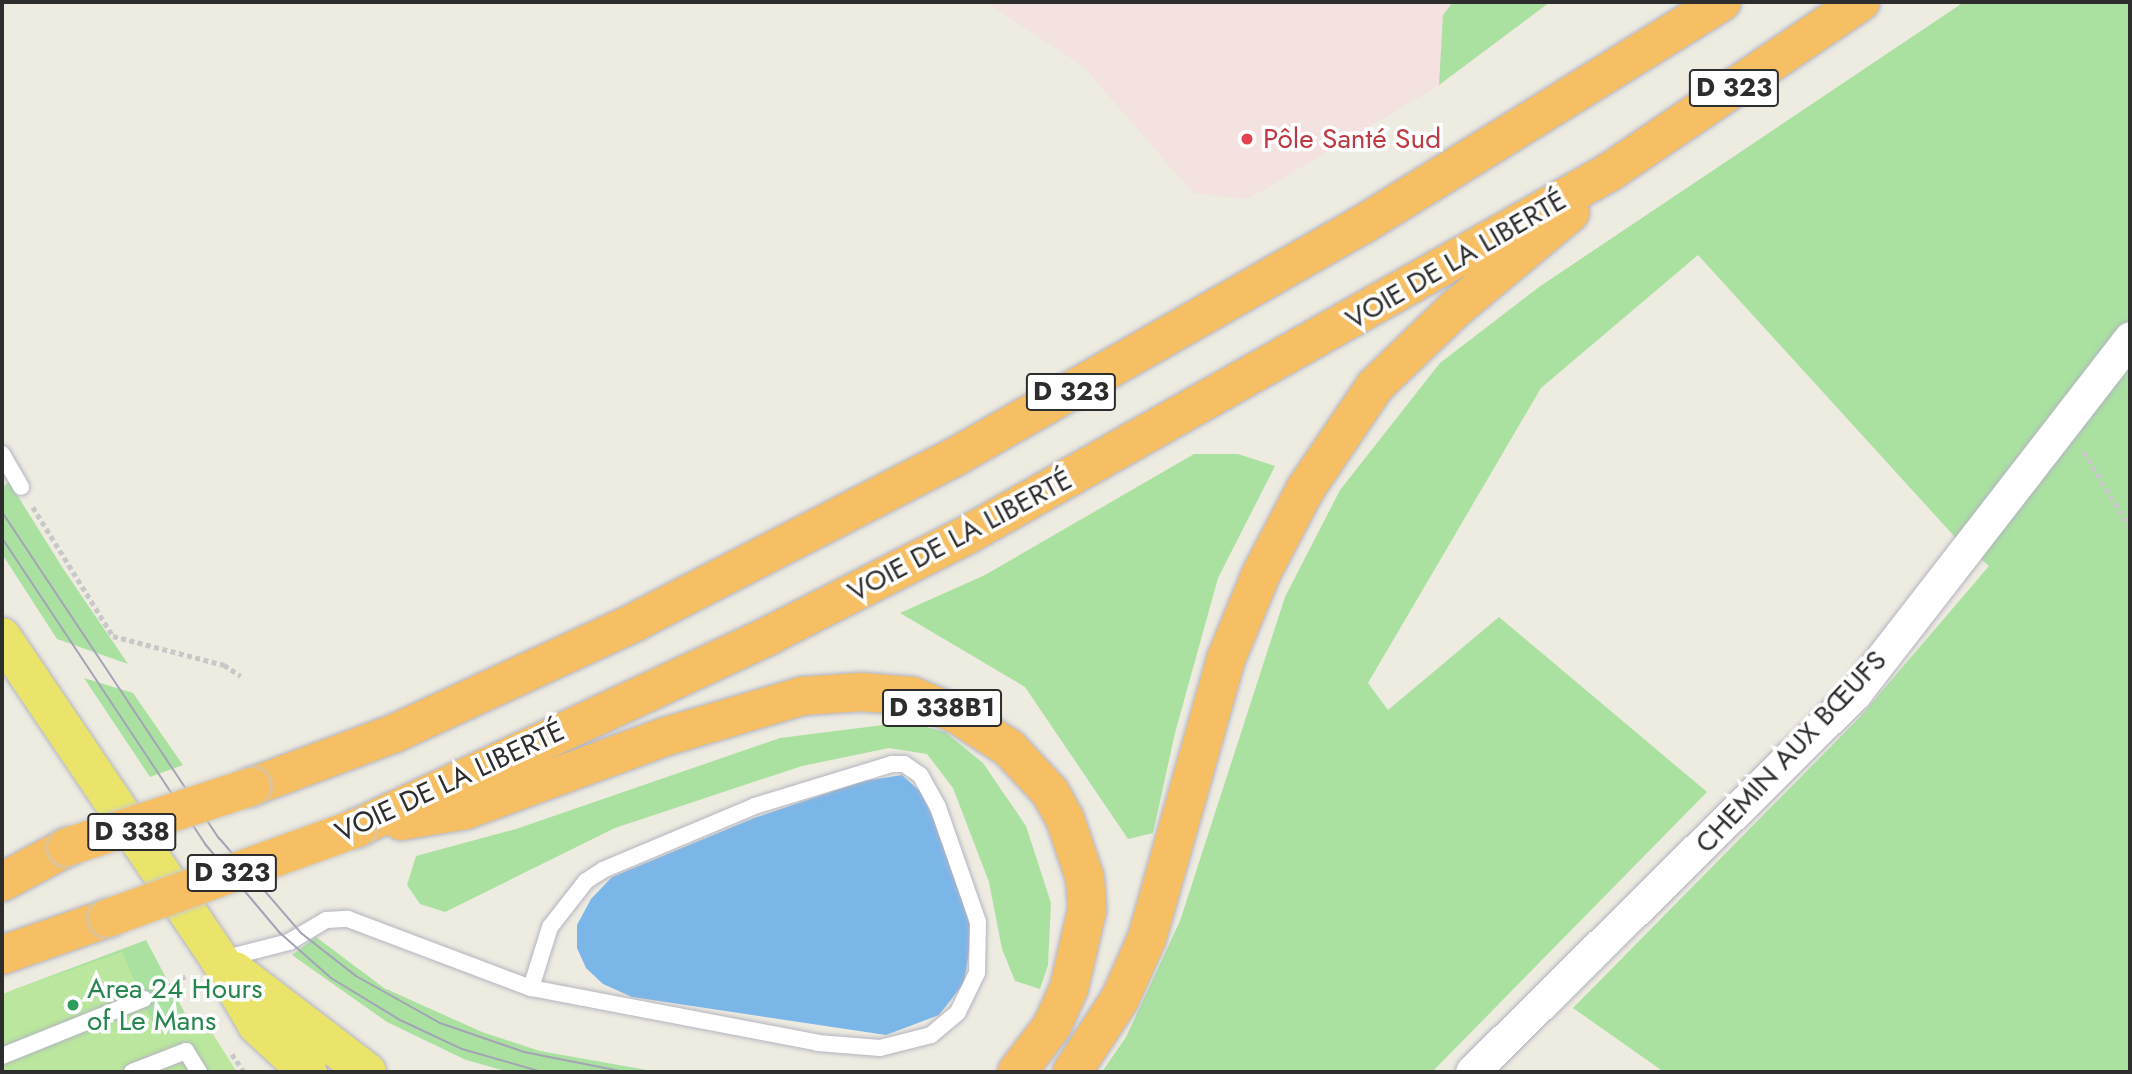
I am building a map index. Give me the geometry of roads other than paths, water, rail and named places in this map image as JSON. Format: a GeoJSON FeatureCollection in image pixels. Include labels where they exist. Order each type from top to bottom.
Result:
{"type":"FeatureCollection","features":[{"type":"Feature","properties":{"kind":"highway","name":"D 323"},"geometry":{"type":"LineString","coordinates":[[2,882],[66,846],[251,787],[393,734],[625,626],[953,458],[1362,225],[1723,2]]}},
{"type":"Feature","properties":{"kind":"highway","name":"VOIE DE LA LIBERTÉ"},"geometry":{"type":"LineString","coordinates":[[2,955],[357,828],[770,635],[967,535],[1608,173],[1861,2]]}},
{"type":"Feature","properties":{"kind":"highway"},"geometry":{"type":"LineString","coordinates":[[1072,1072],[1120,999],[1147,938],[1226,659],[1261,574],[1306,488],[1375,386],[1455,309],[1558,226],[1608,173]]}},
{"type":"Feature","properties":{"kind":"highway","name":"D 338B1"},"geometry":{"type":"LineString","coordinates":[[357,828],[466,810],[664,737],[802,696],[861,692],[912,696],[984,729],[1024,761],[1050,792],[1076,847],[1087,910],[1081,949],[1052,1026],[1017,1072]]}},
{"type":"Feature","properties":{"kind":"highway"},"geometry":{"type":"LineString","coordinates":[[2,854],[66,846]]}},
{"type":"Feature","properties":{"kind":"main road","name":"D 338"},"geometry":{"type":"LineString","coordinates":[[2,637],[219,959],[257,1025],[308,1072]]}},
{"type":"Feature","properties":{"kind":"main road","name":"D 338"},"geometry":{"type":"LineString","coordinates":[[2,662],[45,704]]}},
{"type":"Feature","properties":{"kind":"main road","name":"D 338"},"geometry":{"type":"LineString","coordinates":[[219,959],[367,1072]]}},
{"type":"Feature","properties":{"kind":"street","name":"CHEMIN AUX BŒUFS"},"geometry":{"type":"LineString","coordinates":[[1472,1072],[1855,693],[2130,338]]}},
{"type":"Feature","properties":{"kind":"lane"},"geometry":{"type":"LineString","coordinates":[[2,454],[21,487]]}},
{"type":"Feature","properties":{"kind":"lane"},"geometry":{"type":"LineString","coordinates":[[219,959],[289,942],[326,920],[348,919],[531,988],[818,1043],[897,1046],[945,1026],[968,997],[981,948],[978,922],[938,807],[920,775],[904,764],[892,764],[755,806],[603,870],[586,881],[550,927],[531,988]]}},
{"type":"Feature","properties":{"kind":"lane"},"geometry":{"type":"LineString","coordinates":[[2,1056],[144,999]]}},
{"type":"Feature","properties":{"kind":"lane"},"geometry":{"type":"LineString","coordinates":[[132,1072],[186,1052],[199,1072]]}},
{"type":"Feature","properties":{"kind":"water"},"geometry":{"type":"Polygon","coordinates":[[[902,775],[921,792],[949,852],[972,932],[964,983],[939,1015],[886,1035],[632,997],[603,984],[586,968],[577,948],[577,925],[591,899],[612,877],[754,818],[864,781],[902,775]]]}},
{"type":"Feature","properties":{"kind":"tram line"},"geometry":{"type":"LineString","coordinates":[[2,512],[219,838],[301,933],[356,976],[440,1023],[524,1052],[625,1072]]}},
{"type":"Feature","properties":{"kind":"tram line"},"geometry":{"type":"LineString","coordinates":[[2,538],[205,844],[280,933],[331,978],[400,1020],[462,1049],[542,1072]]}},
{"type":"Feature","properties":{"kind":"place","name":"Pôle Santé Sud"},"geometry":{"type":"Point","coordinates":[1247,139]}},
{"type":"Feature","properties":{"kind":"place","name":"Area 24 Hours of Le Mans"},"geometry":{"type":"Point","coordinates":[73,1005]}}]}
